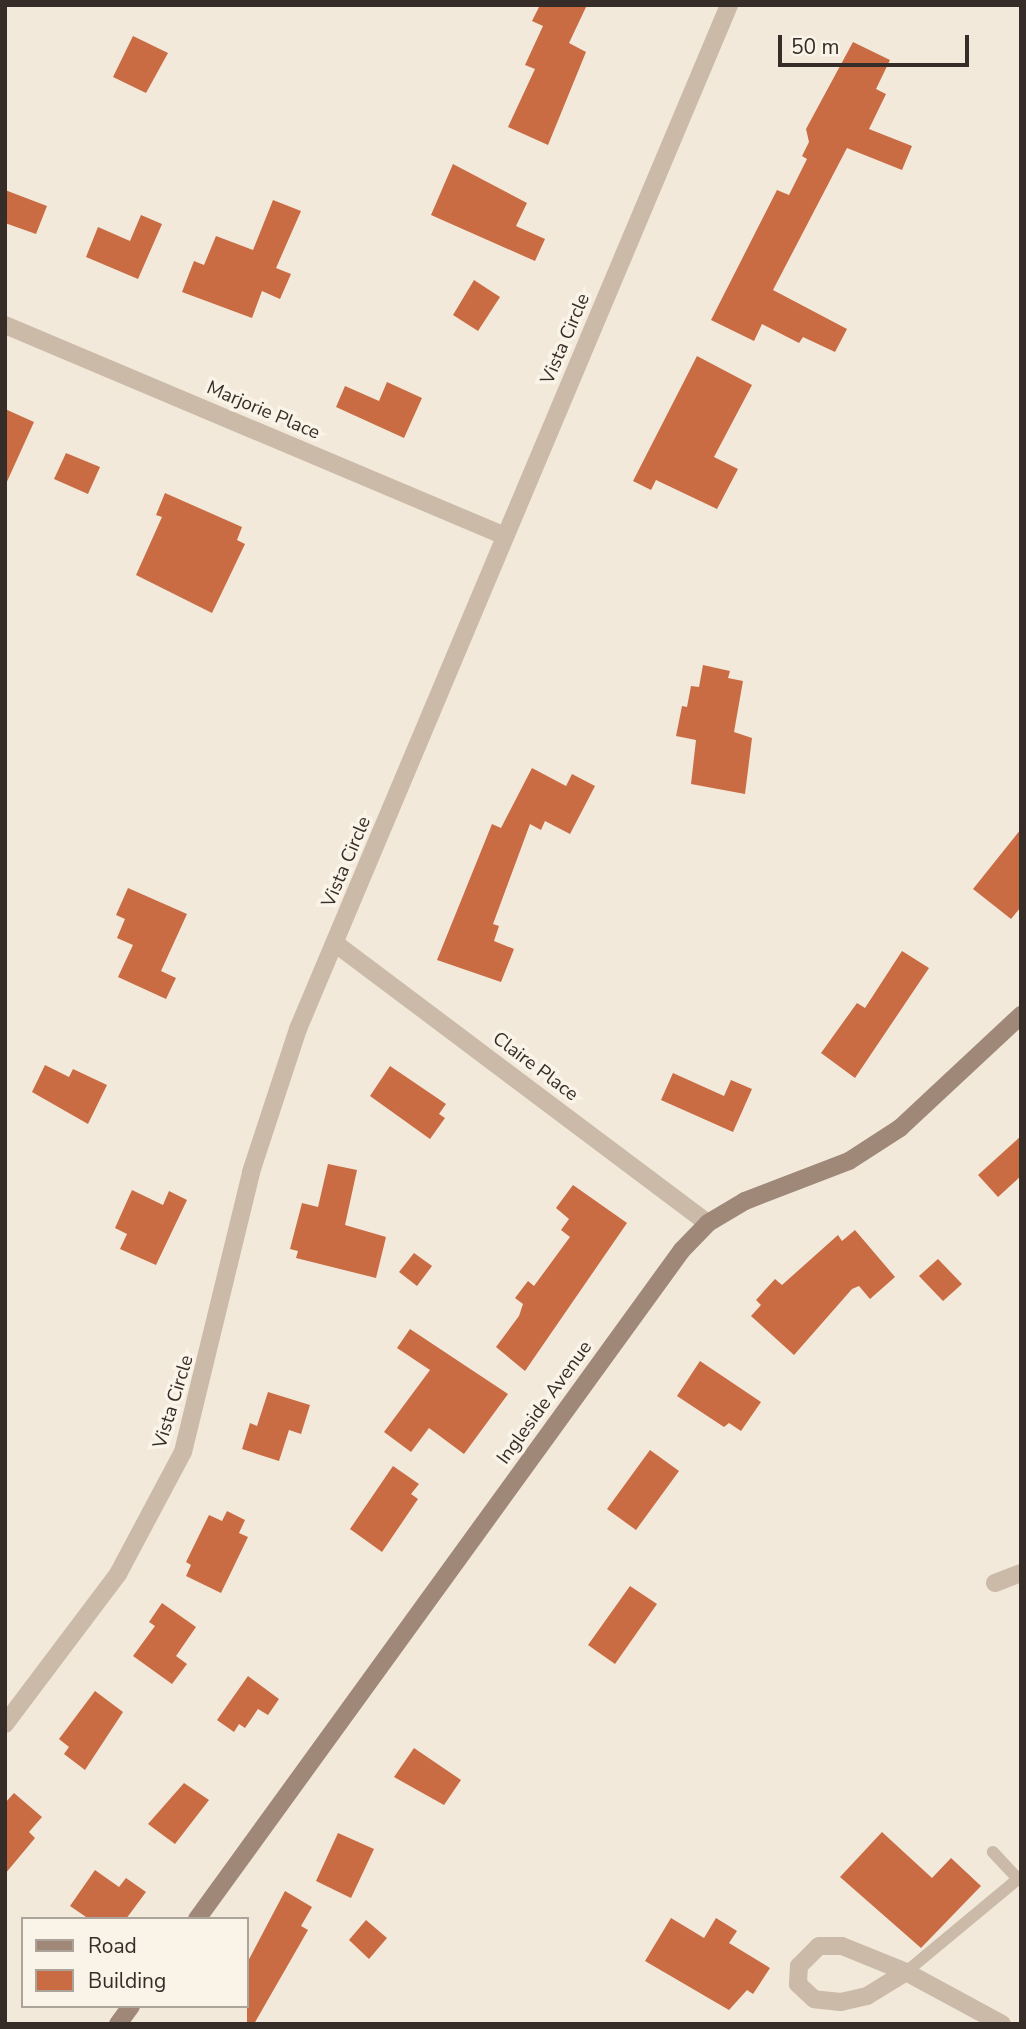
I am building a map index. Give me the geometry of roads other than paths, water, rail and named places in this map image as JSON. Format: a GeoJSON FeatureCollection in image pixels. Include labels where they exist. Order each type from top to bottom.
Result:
{"type":"FeatureCollection","features":[{"type":"Feature","properties":{"kind":"street","name":"Vista Circle"},"geometry":{"type":"LineString","coordinates":[[5,1724],[118,1574],[183,1452],[254,1160],[298,1029],[729,5]]}},
{"type":"Feature","properties":{"kind":"street","name":"Marjorie Place"},"geometry":{"type":"LineString","coordinates":[[5,325],[505,536]]}},
{"type":"Feature","properties":{"kind":"street","name":"Claire Place"},"geometry":{"type":"LineString","coordinates":[[336,944],[708,1223]]}},
{"type":"Feature","properties":{"kind":"street","name":"Ingleside Avenue"},"geometry":{"type":"LineString","coordinates":[[198,1917],[681,1250],[708,1223],[745,1201],[859,1155],[941,1093],[1021,1016]]}},
{"type":"Feature","properties":{"kind":"street"},"geometry":{"type":"LineString","coordinates":[[995,1583],[1021,1573]]}},
{"type":"Feature","properties":{"kind":"street"},"geometry":{"type":"LineString","coordinates":[[906,1972],[867,1996],[841,2002],[814,1999],[799,1984],[799,1966],[819,1946],[867,1953],[906,1972],[1002,2024]]}},
{"type":"Feature","properties":{"kind":"street"},"geometry":{"type":"LineString","coordinates":[[118,2024],[130,2008]]}},
{"type":"Feature","properties":{"kind":"lane"},"geometry":{"type":"LineString","coordinates":[[906,1972],[1018,1879],[993,1852]]}}]}
